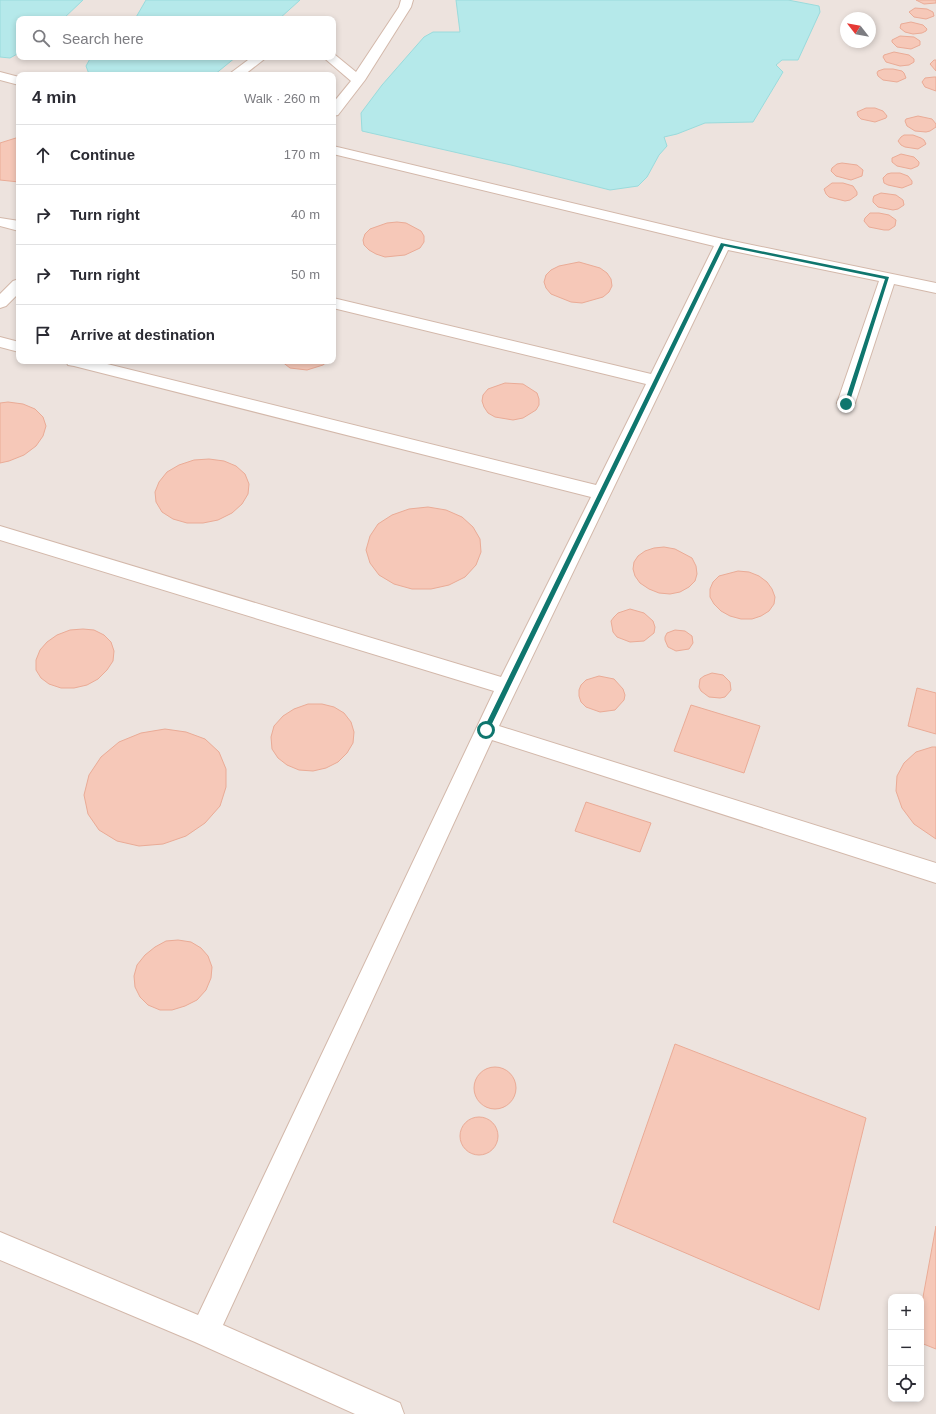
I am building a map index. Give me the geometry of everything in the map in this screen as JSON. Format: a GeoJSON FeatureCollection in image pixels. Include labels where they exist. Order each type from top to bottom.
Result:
{"type":"FeatureCollection","features":[{"type":"Feature","properties":{"kind":"lane"},"geometry":{"type":"LineString","coordinates":[[336,108],[358,80],[405,8],[407,0]]}},
{"type":"Feature","properties":{"kind":"lane"},"geometry":{"type":"LineString","coordinates":[[239,72],[257,60]]}},
{"type":"Feature","properties":{"kind":"lane"},"geometry":{"type":"LineString","coordinates":[[333,60],[358,80]]}},
{"type":"Feature","properties":{"kind":"lane"},"geometry":{"type":"LineString","coordinates":[[0,76],[16,80]]}},
{"type":"Feature","properties":{"kind":"lane"},"geometry":{"type":"LineString","coordinates":[[336,151],[723,244],[936,288]]}},
{"type":"Feature","properties":{"kind":"lane"},"geometry":{"type":"LineString","coordinates":[[0,222],[16,225]]}},
{"type":"Feature","properties":{"kind":"lane"},"geometry":{"type":"LineString","coordinates":[[205,1332],[486,730],[597,506],[601,493],[723,244]]}},
{"type":"Feature","properties":{"kind":"lane"},"geometry":{"type":"LineString","coordinates":[[846,404],[888,278]]}},
{"type":"Feature","properties":{"kind":"lane"},"geometry":{"type":"LineString","coordinates":[[0,303],[16,287]]}},
{"type":"Feature","properties":{"kind":"lane"},"geometry":{"type":"LineString","coordinates":[[336,304],[656,381]]}},
{"type":"Feature","properties":{"kind":"lane"},"geometry":{"type":"LineString","coordinates":[[0,342],[16,346]]}},
{"type":"Feature","properties":{"kind":"lane"},"geometry":{"type":"LineString","coordinates":[[86,364],[601,493]]}},
{"type":"Feature","properties":{"kind":"lane"},"geometry":{"type":"LineString","coordinates":[[0,533],[507,688]]}},
{"type":"Feature","properties":{"kind":"lane"},"geometry":{"type":"LineString","coordinates":[[486,730],[936,873]]}},
{"type":"Feature","properties":{"kind":"lane"},"geometry":{"type":"LineString","coordinates":[[0,1246],[205,1332],[389,1414]]}},
{"type":"Feature","properties":{"kind":"shaded area"},"geometry":{"type":"Polygon","coordinates":[[[0,0],[936,0],[936,1414],[0,1414],[0,0]]]}},
{"type":"Feature","properties":{"kind":"water"},"geometry":{"type":"Polygon","coordinates":[[[0,0],[83,0],[66,16],[16,16],[16,55],[10,58],[0,57],[0,0]]]}},
{"type":"Feature","properties":{"kind":"water"},"geometry":{"type":"Polygon","coordinates":[[[146,0],[300,0],[282,16],[137,16],[146,0]]]}},
{"type":"Feature","properties":{"kind":"water"},"geometry":{"type":"Polygon","coordinates":[[[456,0],[788,0],[819,6],[820,12],[798,60],[782,60],[776,65],[783,72],[753,122],[705,123],[677,134],[664,137],[667,146],[659,155],[647,177],[638,186],[610,190],[511,165],[362,131],[361,113],[382,85],[424,37],[433,32],[460,32],[456,0]]]}},
{"type":"Feature","properties":{"kind":"water"},"geometry":{"type":"Polygon","coordinates":[[[89,60],[232,60],[218,72],[88,72],[86,66],[89,60]]]}},
{"type":"Feature","properties":{"kind":"building"},"geometry":{"type":"Polygon","coordinates":[[[916,0],[936,0],[936,3],[924,4],[916,0]]]}},
{"type":"Feature","properties":{"kind":"building"},"geometry":{"type":"Polygon","coordinates":[[[915,8],[927,9],[933,12],[934,16],[926,19],[914,17],[909,12],[915,8]]]}},
{"type":"Feature","properties":{"kind":"building"},"geometry":{"type":"Polygon","coordinates":[[[911,22],[923,25],[927,29],[926,31],[913,34],[905,32],[900,28],[901,24],[911,22]]]}},
{"type":"Feature","properties":{"kind":"building"},"geometry":{"type":"Polygon","coordinates":[[[900,36],[914,37],[920,41],[920,45],[911,49],[897,47],[892,40],[900,36]]]}},
{"type":"Feature","properties":{"kind":"building"},"geometry":{"type":"Polygon","coordinates":[[[894,52],[909,55],[914,59],[914,62],[909,65],[900,66],[886,62],[883,57],[884,55],[894,52]]]}},
{"type":"Feature","properties":{"kind":"building"},"geometry":{"type":"Polygon","coordinates":[[[936,60],[936,71],[930,64],[936,60]]]}},
{"type":"Feature","properties":{"kind":"building"},"geometry":{"type":"Polygon","coordinates":[[[884,69],[902,71],[906,78],[897,82],[883,80],[877,73],[878,71],[884,69]]]}},
{"type":"Feature","properties":{"kind":"building"},"geometry":{"type":"Polygon","coordinates":[[[936,77],[936,91],[925,87],[922,82],[925,78],[936,77]]]}},
{"type":"Feature","properties":{"kind":"building"},"geometry":{"type":"Polygon","coordinates":[[[866,108],[875,108],[883,111],[887,116],[886,118],[875,122],[861,119],[857,112],[866,108]]]}},
{"type":"Feature","properties":{"kind":"building"},"geometry":{"type":"Polygon","coordinates":[[[918,116],[932,119],[936,124],[936,127],[926,132],[915,131],[907,126],[905,121],[906,119],[918,116]]]}},
{"type":"Feature","properties":{"kind":"building"},"geometry":{"type":"Polygon","coordinates":[[[904,135],[913,135],[921,138],[926,144],[918,149],[905,147],[898,141],[904,135]]]}},
{"type":"Feature","properties":{"kind":"building"},"geometry":{"type":"Polygon","coordinates":[[[16,138],[16,182],[0,180],[0,143],[16,138]]]}},
{"type":"Feature","properties":{"kind":"building"},"geometry":{"type":"Polygon","coordinates":[[[901,154],[914,157],[919,162],[918,166],[911,169],[897,166],[892,162],[892,158],[901,154]]]}},
{"type":"Feature","properties":{"kind":"building"},"geometry":{"type":"Polygon","coordinates":[[[842,163],[857,165],[863,170],[862,176],[851,180],[836,176],[831,171],[832,168],[837,164],[842,163]]]}},
{"type":"Feature","properties":{"kind":"building"},"geometry":{"type":"Polygon","coordinates":[[[900,173],[908,176],[912,181],[912,184],[902,188],[884,183],[883,178],[887,174],[900,173]]]}},
{"type":"Feature","properties":{"kind":"building"},"geometry":{"type":"Polygon","coordinates":[[[832,183],[843,183],[853,186],[857,192],[857,195],[850,200],[845,201],[829,197],[824,189],[832,183]]]}},
{"type":"Feature","properties":{"kind":"building"},"geometry":{"type":"Polygon","coordinates":[[[881,193],[896,195],[903,200],[904,205],[893,210],[878,207],[873,202],[873,199],[874,196],[881,193]]]}},
{"type":"Feature","properties":{"kind":"building"},"geometry":{"type":"Polygon","coordinates":[[[870,213],[889,215],[896,220],[895,226],[889,230],[869,227],[864,221],[870,213]]]}},
{"type":"Feature","properties":{"kind":"building"},"geometry":{"type":"Polygon","coordinates":[[[387,223],[406,223],[421,231],[424,236],[424,242],[420,248],[405,255],[385,257],[369,250],[364,245],[363,240],[365,234],[370,229],[387,223]]]}},
{"type":"Feature","properties":{"kind":"building"},"geometry":{"type":"Polygon","coordinates":[[[579,262],[600,268],[607,273],[611,279],[612,286],[609,292],[603,297],[582,303],[571,302],[551,294],[546,288],[544,282],[546,275],[551,270],[559,266],[579,262]]]}},
{"type":"Feature","properties":{"kind":"building"},"geometry":{"type":"Polygon","coordinates":[[[285,364],[324,364],[307,370],[290,368],[285,364]]]}},
{"type":"Feature","properties":{"kind":"building"},"geometry":{"type":"Polygon","coordinates":[[[505,383],[523,384],[537,393],[539,405],[536,410],[523,418],[513,420],[495,417],[488,413],[482,401],[483,395],[488,389],[505,383]]]}},
{"type":"Feature","properties":{"kind":"building"},"geometry":{"type":"Polygon","coordinates":[[[8,402],[23,404],[35,409],[43,417],[46,426],[43,436],[36,446],[24,455],[0,463],[0,403],[8,402]]]}},
{"type":"Feature","properties":{"kind":"building"},"geometry":{"type":"Polygon","coordinates":[[[209,459],[224,461],[236,466],[245,474],[249,484],[248,494],[242,504],[232,513],[218,520],[203,523],[187,523],[173,519],[162,512],[156,502],[155,492],[159,482],[167,472],[179,465],[194,460],[209,459]]]}},
{"type":"Feature","properties":{"kind":"building"},"geometry":{"type":"Polygon","coordinates":[[[428,507],[446,510],[462,517],[473,527],[480,539],[481,552],[476,565],[465,577],[449,585],[431,589],[412,589],[394,584],[379,575],[370,563],[366,550],[370,536],[378,524],[392,515],[409,509],[428,507]]]}},
{"type":"Feature","properties":{"kind":"building"},"geometry":{"type":"Polygon","coordinates":[[[664,547],[675,549],[692,558],[696,566],[697,574],[695,581],[689,587],[680,592],[670,594],[659,593],[640,583],[635,576],[633,569],[634,562],[638,556],[645,551],[664,547]]]}},
{"type":"Feature","properties":{"kind":"building"},"geometry":{"type":"Polygon","coordinates":[[[738,571],[749,572],[759,576],[767,582],[775,597],[774,604],[769,611],[752,619],[741,619],[730,616],[721,611],[714,604],[710,597],[710,589],[713,582],[719,576],[738,571]]]}},
{"type":"Feature","properties":{"kind":"building"},"geometry":{"type":"Polygon","coordinates":[[[630,609],[644,613],[653,621],[655,627],[654,633],[644,641],[630,642],[617,637],[613,632],[611,621],[618,613],[630,609]]]}},
{"type":"Feature","properties":{"kind":"building"},"geometry":{"type":"Polygon","coordinates":[[[70,630],[94,630],[104,635],[111,642],[114,651],[113,661],[98,679],[87,685],[74,688],[61,688],[49,684],[41,678],[36,670],[36,660],[40,650],[47,642],[57,635],[70,630]]]}},
{"type":"Feature","properties":{"kind":"building"},"geometry":{"type":"Polygon","coordinates":[[[675,630],[685,631],[692,636],[693,643],[689,649],[676,651],[668,647],[665,637],[667,633],[675,630]]]}},
{"type":"Feature","properties":{"kind":"building"},"geometry":{"type":"Polygon","coordinates":[[[712,673],[723,675],[730,682],[731,690],[725,697],[709,697],[701,691],[699,687],[700,679],[712,673]]]}},
{"type":"Feature","properties":{"kind":"building"},"geometry":{"type":"Polygon","coordinates":[[[599,676],[614,679],[623,689],[625,695],[624,700],[615,710],[600,712],[586,707],[581,702],[579,690],[581,685],[586,680],[599,676]]]}},
{"type":"Feature","properties":{"kind":"building"},"geometry":{"type":"Polygon","coordinates":[[[917,688],[936,693],[936,734],[908,726],[917,688]]]}},
{"type":"Feature","properties":{"kind":"building"},"geometry":{"type":"Polygon","coordinates":[[[308,704],[322,704],[334,707],[344,713],[351,722],[354,732],[353,743],[347,753],[338,762],[326,768],[313,771],[299,770],[287,765],[278,758],[272,749],[271,737],[274,726],[283,716],[294,709],[308,704]]]}},
{"type":"Feature","properties":{"kind":"building"},"geometry":{"type":"Polygon","coordinates":[[[691,705],[760,726],[744,773],[674,751],[691,705]]]}},
{"type":"Feature","properties":{"kind":"building"},"geometry":{"type":"Polygon","coordinates":[[[165,729],[186,732],[205,739],[219,752],[226,769],[226,787],[220,806],[205,823],[186,836],[163,844],[139,846],[117,841],[99,830],[88,814],[84,795],[89,775],[101,757],[119,742],[141,733],[165,729]]]}},
{"type":"Feature","properties":{"kind":"building"},"geometry":{"type":"Polygon","coordinates":[[[936,747],[936,839],[914,824],[902,808],[896,791],[897,776],[904,763],[916,752],[936,747]]]}},
{"type":"Feature","properties":{"kind":"building"},"geometry":{"type":"Polygon","coordinates":[[[586,802],[651,823],[640,852],[575,831],[586,802]]]}},
{"type":"Feature","properties":{"kind":"building"},"geometry":{"type":"Polygon","coordinates":[[[178,940],[191,942],[201,948],[208,956],[212,967],[211,978],[206,990],[197,1000],[172,1010],[160,1010],[148,1005],[140,997],[135,987],[134,976],[137,965],[145,955],[166,941],[178,940]]]}},
{"type":"Feature","properties":{"kind":"building"},"geometry":{"type":"Polygon","coordinates":[[[675,1044],[866,1118],[819,1310],[613,1222],[675,1044]]]}},
{"type":"Feature","properties":{"kind":"building"},"geometry":{"type":"Polygon","coordinates":[[[491,1067],[499,1067],[510,1073],[516,1084],[516,1092],[510,1103],[499,1109],[491,1109],[480,1103],[474,1092],[474,1084],[480,1073],[491,1067]]]}},
{"type":"Feature","properties":{"kind":"building"},"geometry":{"type":"Polygon","coordinates":[[[475,1117],[483,1117],[493,1122],[497,1129],[497,1143],[493,1150],[483,1155],[475,1155],[465,1150],[463,1147],[460,1140],[460,1132],[465,1122],[468,1120],[475,1117]]]}},
{"type":"Feature","properties":{"kind":"building"},"geometry":{"type":"Polygon","coordinates":[[[936,1226],[936,1349],[924,1344],[924,1294],[936,1226]]]}},
{"type":"Feature","properties":{"kind":"route"},"geometry":{"type":"LineString","coordinates":[[486,730],[597,506],[601,493],[723,244],[888,278],[846,404]]}}]}
